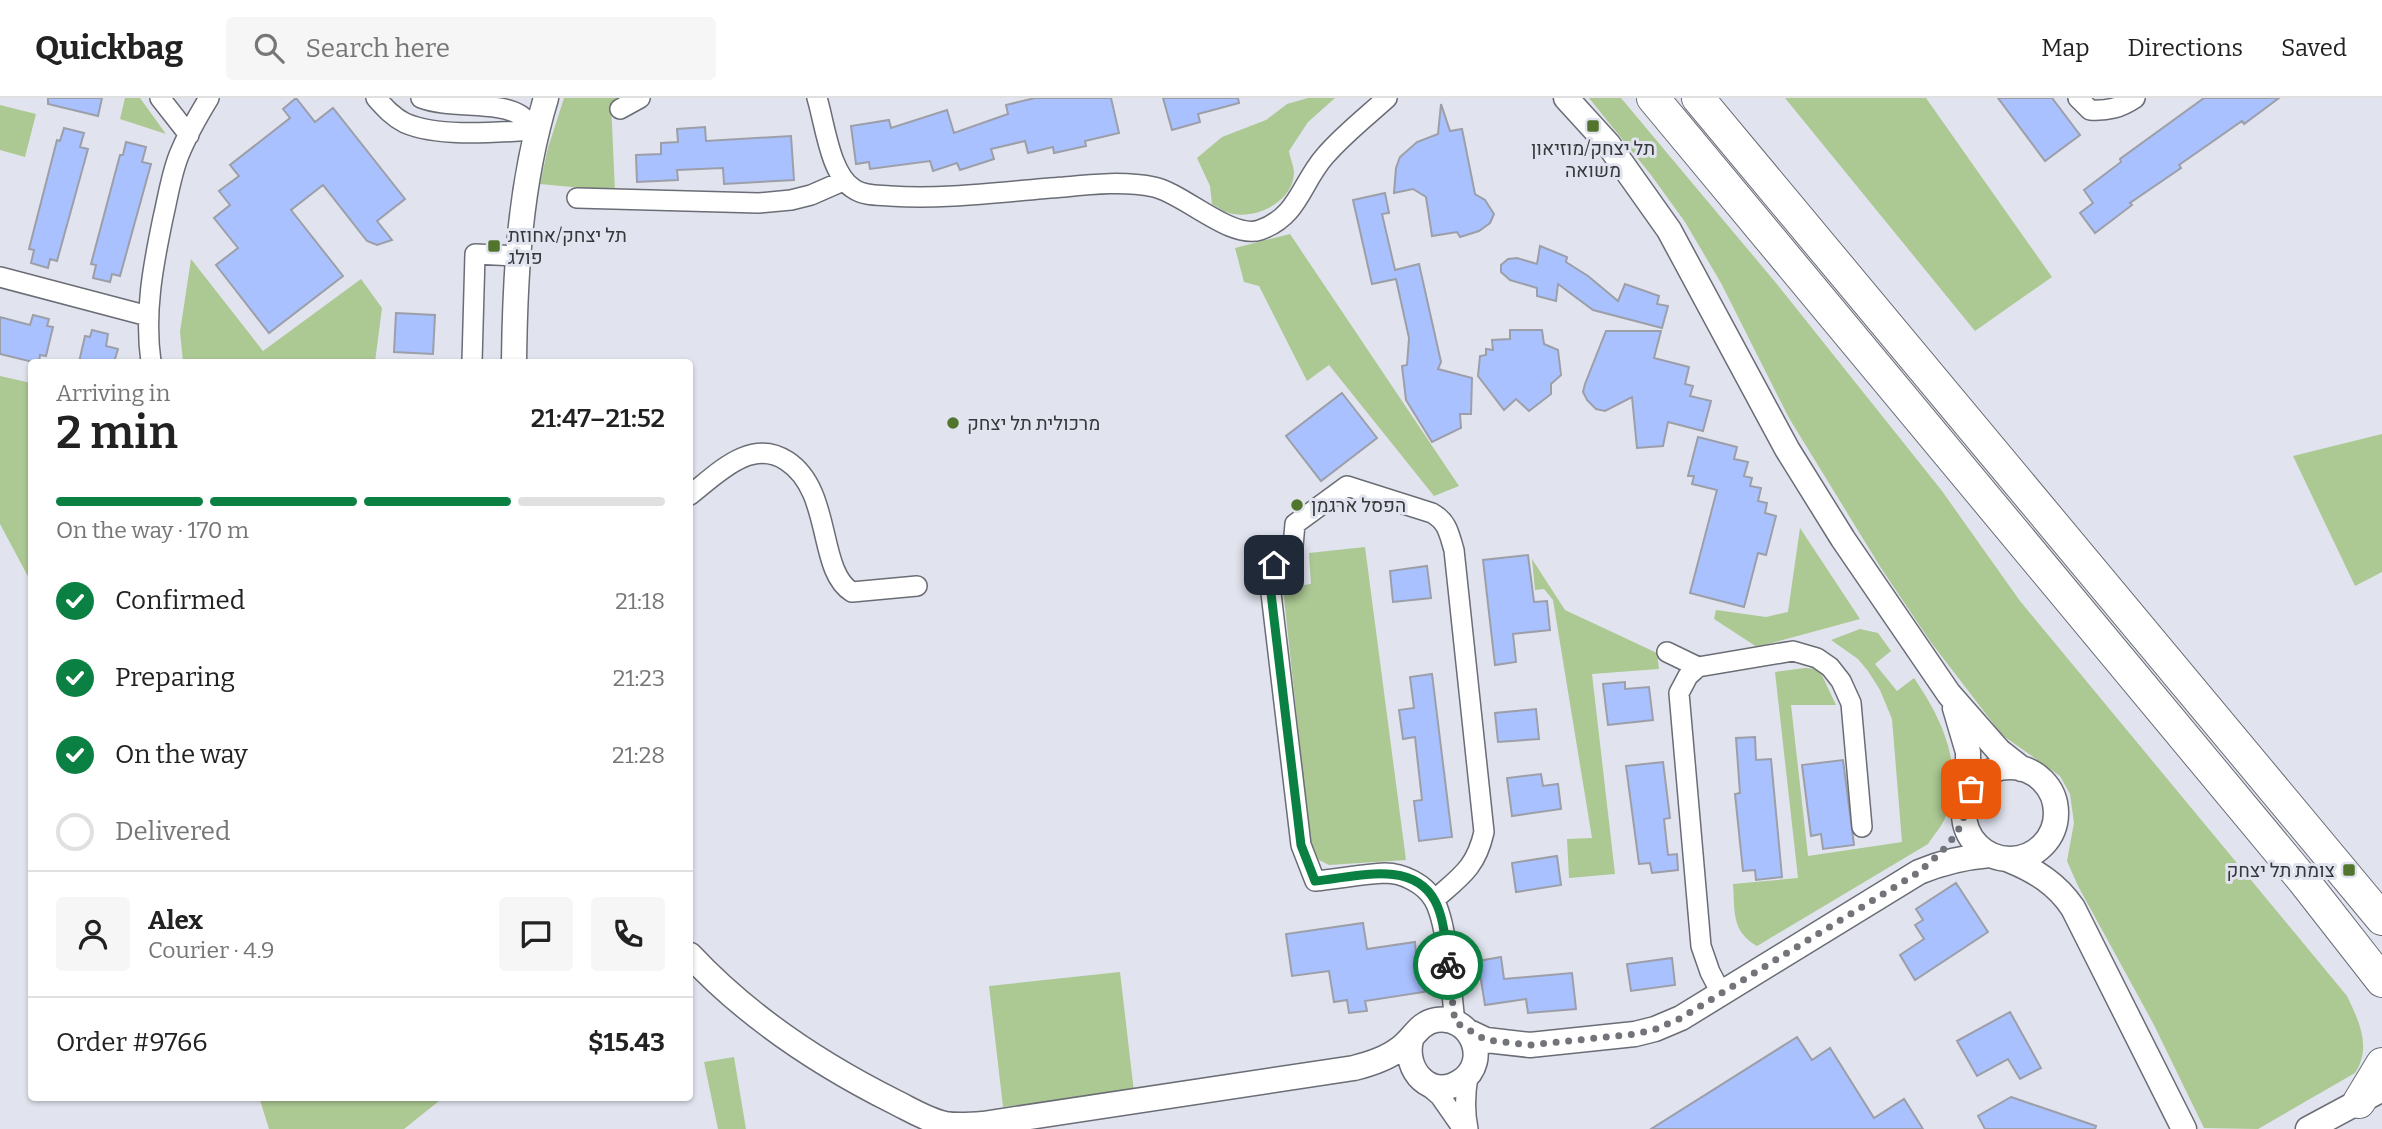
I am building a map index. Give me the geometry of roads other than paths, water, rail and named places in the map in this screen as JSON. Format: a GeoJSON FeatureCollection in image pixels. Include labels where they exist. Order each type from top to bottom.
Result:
{"type":"FeatureCollection","features":[{"type":"Feature","properties":{"kind":"main road"},"geometry":{"type":"LineString","coordinates":[[1653,98],[2303,880],[2374,972],[2382,1009]]}},
{"type":"Feature","properties":{"kind":"main road"},"geometry":{"type":"LineString","coordinates":[[1698,98],[2382,919]]}},
{"type":"Feature","properties":{"kind":"main road"},"geometry":{"type":"LineString","coordinates":[[2374,1096],[2382,1065]]}},
{"type":"Feature","properties":{"kind":"street"},"geometry":{"type":"LineString","coordinates":[[160,98],[189,135]]}},
{"type":"Feature","properties":{"kind":"street"},"geometry":{"type":"LineString","coordinates":[[151,359],[148,316],[152,275],[171,181],[189,135],[209,98]]}},
{"type":"Feature","properties":{"kind":"street"},"geometry":{"type":"LineString","coordinates":[[376,98],[391,114],[406,123],[423,127],[485,133],[537,130]]}},
{"type":"Feature","properties":{"kind":"street"},"geometry":{"type":"LineString","coordinates":[[421,98],[448,105],[506,109],[519,114],[537,130]]}},
{"type":"Feature","properties":{"kind":"street"},"geometry":{"type":"LineString","coordinates":[[514,359],[518,256],[527,177],[546,98]]}},
{"type":"Feature","properties":{"kind":"street"},"geometry":{"type":"LineString","coordinates":[[620,109],[640,98]]}},
{"type":"Feature","properties":{"kind":"street"},"geometry":{"type":"LineString","coordinates":[[817,98],[836,167],[843,181],[855,191],[871,195],[918,198],[1092,184],[1138,185],[1157,188],[1233,227],[1257,231],[1275,223],[1292,210],[1322,159],[1387,98]]}},
{"type":"Feature","properties":{"kind":"street"},"geometry":{"type":"LineString","coordinates":[[1566,98],[1614,153],[1669,230],[1807,482],[1843,540],[1950,694],[1999,751],[2047,785],[2057,814],[2054,857],[2064,895],[2086,933],[2184,1129]]}},
{"type":"Feature","properties":{"kind":"street"},"geometry":{"type":"LineString","coordinates":[[2078,98],[2090,110],[2105,111],[2119,108],[2135,98]]}},
{"type":"Feature","properties":{"kind":"street"},"geometry":{"type":"LineString","coordinates":[[577,198],[759,203],[801,198],[843,181]]}},
{"type":"Feature","properties":{"kind":"street"},"geometry":{"type":"LineString","coordinates":[[472,359],[475,254],[518,256]]}},
{"type":"Feature","properties":{"kind":"street"},"geometry":{"type":"LineString","coordinates":[[0,276],[148,316]]}},
{"type":"Feature","properties":{"kind":"street"},"geometry":{"type":"LineString","coordinates":[[693,493],[729,464],[748,455],[762,453],[780,456],[795,466],[817,501],[837,576],[844,587],[852,592],[917,586]]}},
{"type":"Feature","properties":{"kind":"street"},"geometry":{"type":"LineString","coordinates":[[1434,900],[1465,874],[1474,861],[1484,832],[1454,550],[1447,526],[1432,513],[1347,486],[1295,524],[1293,546],[1273,547],[1274,565],[1270,585],[1301,845],[1315,881],[1394,874],[1413,880],[1425,888],[1434,900],[1443,927],[1461,1026],[1475,1044],[1476,1052],[1470,1072],[1465,1113],[1468,1129]]}},
{"type":"Feature","properties":{"kind":"street"},"geometry":{"type":"LineString","coordinates":[[1721,993],[1701,946],[1679,693],[1688,676],[1698,667],[1793,651],[1816,658],[1830,667],[1841,681],[1851,703],[1862,827]]}},
{"type":"Feature","properties":{"kind":"street"},"geometry":{"type":"LineString","coordinates":[[1667,652],[1698,667]]}},
{"type":"Feature","properties":{"kind":"street"},"geometry":{"type":"LineString","coordinates":[[1950,694],[1960,719],[1968,752],[1967,831],[1974,842],[2040,875],[2064,895]]}},
{"type":"Feature","properties":{"kind":"street"},"geometry":{"type":"LineString","coordinates":[[1919,872],[1945,849],[1980,778],[2007,767],[2022,769]]}},
{"type":"Feature","properties":{"kind":"street"},"geometry":{"type":"LineString","coordinates":[[1463,1129],[1440,1096],[1411,1068],[1408,1058],[1411,1040],[1415,1033],[1429,1022],[1446,1020],[1486,1040],[1519,1045],[1635,1034],[1656,1029],[1681,1018],[1919,872],[1966,857],[2035,853],[2054,829]]}},
{"type":"Feature","properties":{"kind":"street"},"geometry":{"type":"LineString","coordinates":[[693,958],[765,1021],[827,1065],[917,1113],[946,1124],[996,1122],[1354,1068],[1382,1059],[1411,1040]]}},
{"type":"Feature","properties":{"kind":"street"},"geometry":{"type":"LineString","coordinates":[[1354,1068],[1377,1069],[1444,1087],[1453,1086],[1494,1054],[1519,1045]]}},
{"type":"Feature","properties":{"kind":"street"},"geometry":{"type":"LineString","coordinates":[[2308,1129],[2374,1096]]}},
{"type":"Feature","properties":{"kind":"place","name":"תל יצחק/מוזיאון משואה"},"geometry":{"type":"Point","coordinates":[1593,126]}},
{"type":"Feature","properties":{"kind":"place","name":"תל יצחק/אחוזת פולג"},"geometry":{"type":"Point","coordinates":[494,246]}},
{"type":"Feature","properties":{"kind":"place","name":"מרכולית תל יצחק"},"geometry":{"type":"Point","coordinates":[953,423]}},
{"type":"Feature","properties":{"kind":"place","name":"הפסל ארגמן"},"geometry":{"type":"Point","coordinates":[1297,505]}},
{"type":"Feature","properties":{"kind":"place","name":"צומת תל יצחק"},"geometry":{"type":"Point","coordinates":[2349,870]}}]}
